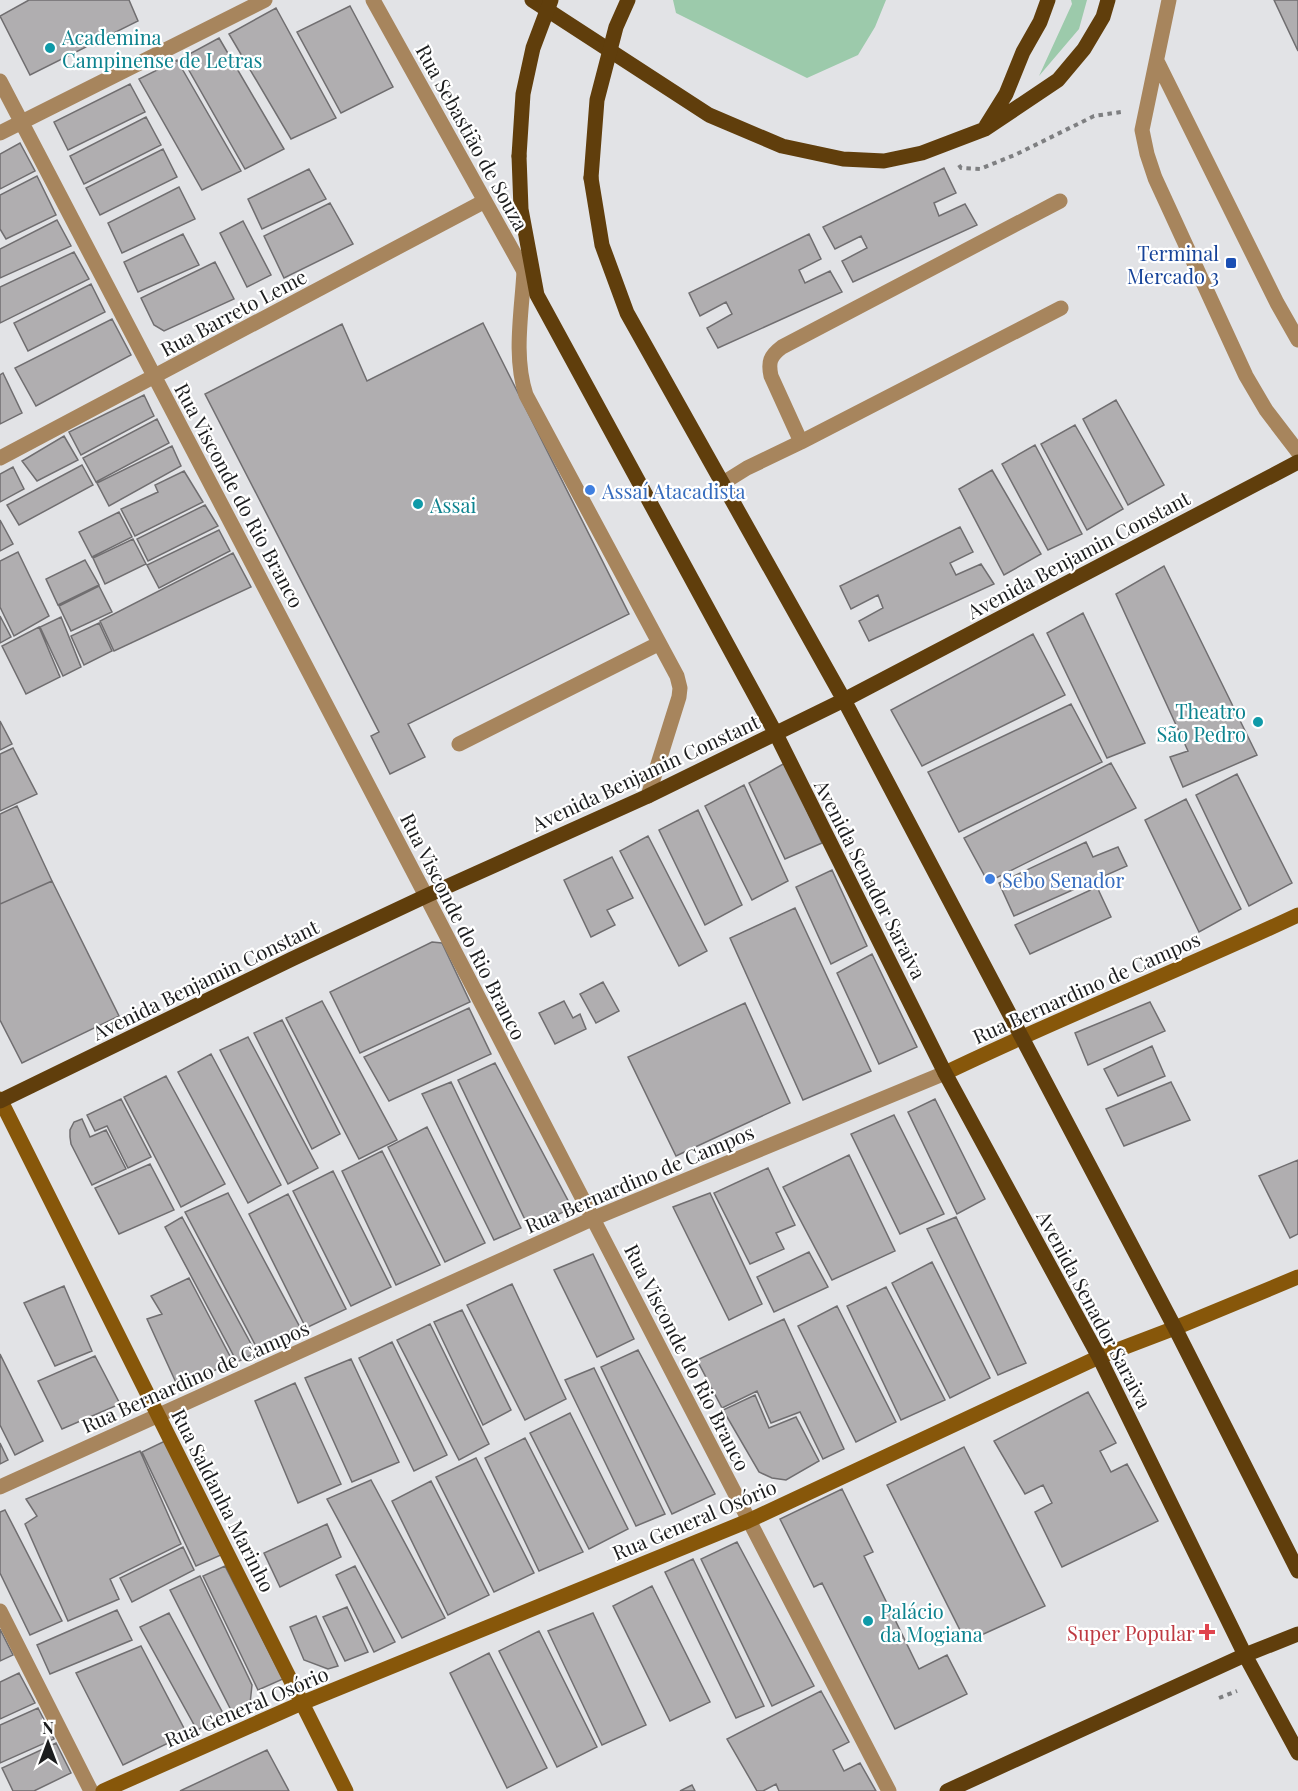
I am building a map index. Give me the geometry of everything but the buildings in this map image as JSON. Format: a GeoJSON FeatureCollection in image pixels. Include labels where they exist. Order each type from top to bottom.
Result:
{"type":"FeatureCollection","features":[{"type":"Feature","properties":{"kind":"main road"},"geometry":{"type":"LineString","coordinates":[[532,0],[709,115],[782,146],[843,159],[884,161],[922,153],[984,129],[1058,80],[1084,49],[1108,0]]}},
{"type":"Feature","properties":{"kind":"main road","name":"Avenida Senador Saraiva"},"geometry":{"type":"LineString","coordinates":[[551,0],[533,48],[523,94],[519,156],[521,208],[537,295],[776,734],[945,1073],[1099,1357],[1245,1654],[1298,1753]]}},
{"type":"Feature","properties":{"kind":"main road"},"geometry":{"type":"LineString","coordinates":[[628,0],[616,27],[597,100],[591,178],[602,245],[627,313],[844,700],[1175,1328],[1298,1571]]}},
{"type":"Feature","properties":{"kind":"main road"},"geometry":{"type":"LineString","coordinates":[[984,129],[1006,94],[1048,0]]}},
{"type":"Feature","properties":{"kind":"main road","name":"Avenida Benjamin Constant"},"geometry":{"type":"LineString","coordinates":[[0,1100],[426,896],[648,796],[776,734],[1298,462]]}},
{"type":"Feature","properties":{"kind":"main road"},"geometry":{"type":"LineString","coordinates":[[947,1791],[1245,1654],[1298,1634]]}},
{"type":"Feature","properties":{"kind":"street"},"geometry":{"type":"LineString","coordinates":[[0,133],[265,0]]}},
{"type":"Feature","properties":{"kind":"street","name":"Rua Sebastião de Souza"},"geometry":{"type":"LineString","coordinates":[[373,0],[537,295]]}},
{"type":"Feature","properties":{"kind":"street"},"geometry":{"type":"LineString","coordinates":[[1169,0],[1142,130],[1147,154],[1155,178],[1246,376],[1266,410],[1298,452]]}},
{"type":"Feature","properties":{"kind":"street"},"geometry":{"type":"LineString","coordinates":[[1156,61],[1277,303],[1298,340]]}},
{"type":"Feature","properties":{"kind":"street","name":"Rua Visconde do Rio Branco"},"geometry":{"type":"LineString","coordinates":[[0,81],[426,896],[889,1791]]}},
{"type":"Feature","properties":{"kind":"street","name":"Rua Barreto Leme"},"geometry":{"type":"LineString","coordinates":[[0,458],[485,201]]}},
{"type":"Feature","properties":{"kind":"street"},"geometry":{"type":"LineString","coordinates":[[801,442],[771,376],[768,364],[772,355],[782,347],[1060,201]]}},
{"type":"Feature","properties":{"kind":"street"},"geometry":{"type":"LineString","coordinates":[[524,271],[519,360],[521,380],[526,395],[677,676],[680,688],[648,796]]}},
{"type":"Feature","properties":{"kind":"street"},"geometry":{"type":"LineString","coordinates":[[723,483],[747,468],[1061,308]]}},
{"type":"Feature","properties":{"kind":"street"},"geometry":{"type":"LineString","coordinates":[[459,744],[658,644]]}},
{"type":"Feature","properties":{"kind":"street","name":"Rua Bernardino de Campos"},"geometry":{"type":"LineString","coordinates":[[0,1487],[592,1219],[945,1073],[1021,1036],[1228,948],[1298,915]]}},
{"type":"Feature","properties":{"kind":"street","name":"Rua Saldanha Marinho"},"geometry":{"type":"LineString","coordinates":[[0,1100],[346,1791]]}},
{"type":"Feature","properties":{"kind":"street","name":"Rua General Osório"},"geometry":{"type":"LineString","coordinates":[[103,1791],[302,1703],[748,1521],[1099,1357],[1298,1277]]}},
{"type":"Feature","properties":{"kind":"street"},"geometry":{"type":"LineString","coordinates":[[0,1611],[91,1791]]}},
{"type":"Feature","properties":{"kind":"path"},"geometry":{"type":"LineString","coordinates":[[943,144],[948,148],[952,160],[962,168],[980,170],[1094,116],[1146,108]]}},
{"type":"Feature","properties":{"kind":"green space"},"geometry":{"type":"Polygon","coordinates":[[[673,0],[886,0],[875,27],[858,55],[807,78],[676,13],[673,0]]]}},
{"type":"Feature","properties":{"kind":"green space"},"geometry":{"type":"Polygon","coordinates":[[[1071,0],[1087,0],[1079,29],[1039,76],[1072,4],[1071,0]]]}},
{"type":"Feature","properties":{"kind":"place","name":"Academina Campinense de Letras"},"geometry":{"type":"Point","coordinates":[50,48]}},
{"type":"Feature","properties":{"kind":"place","name":"Terminal Mercado 3"},"geometry":{"type":"Point","coordinates":[1231,263]}},
{"type":"Feature","properties":{"kind":"place","name":"Assaí Atacadista"},"geometry":{"type":"Point","coordinates":[590,490]}},
{"type":"Feature","properties":{"kind":"place","name":"Assai"},"geometry":{"type":"Point","coordinates":[418,504]}},
{"type":"Feature","properties":{"kind":"place","name":"Theatro São Pedro"},"geometry":{"type":"Point","coordinates":[1258,722]}},
{"type":"Feature","properties":{"kind":"place","name":"Sebo Senador"},"geometry":{"type":"Point","coordinates":[990,879]}},
{"type":"Feature","properties":{"kind":"place","name":"Palácio da Mogiana"},"geometry":{"type":"Point","coordinates":[868,1621]}},
{"type":"Feature","properties":{"kind":"place","name":"Super Popular"},"geometry":{"type":"Point","coordinates":[1207,1632]}}]}
